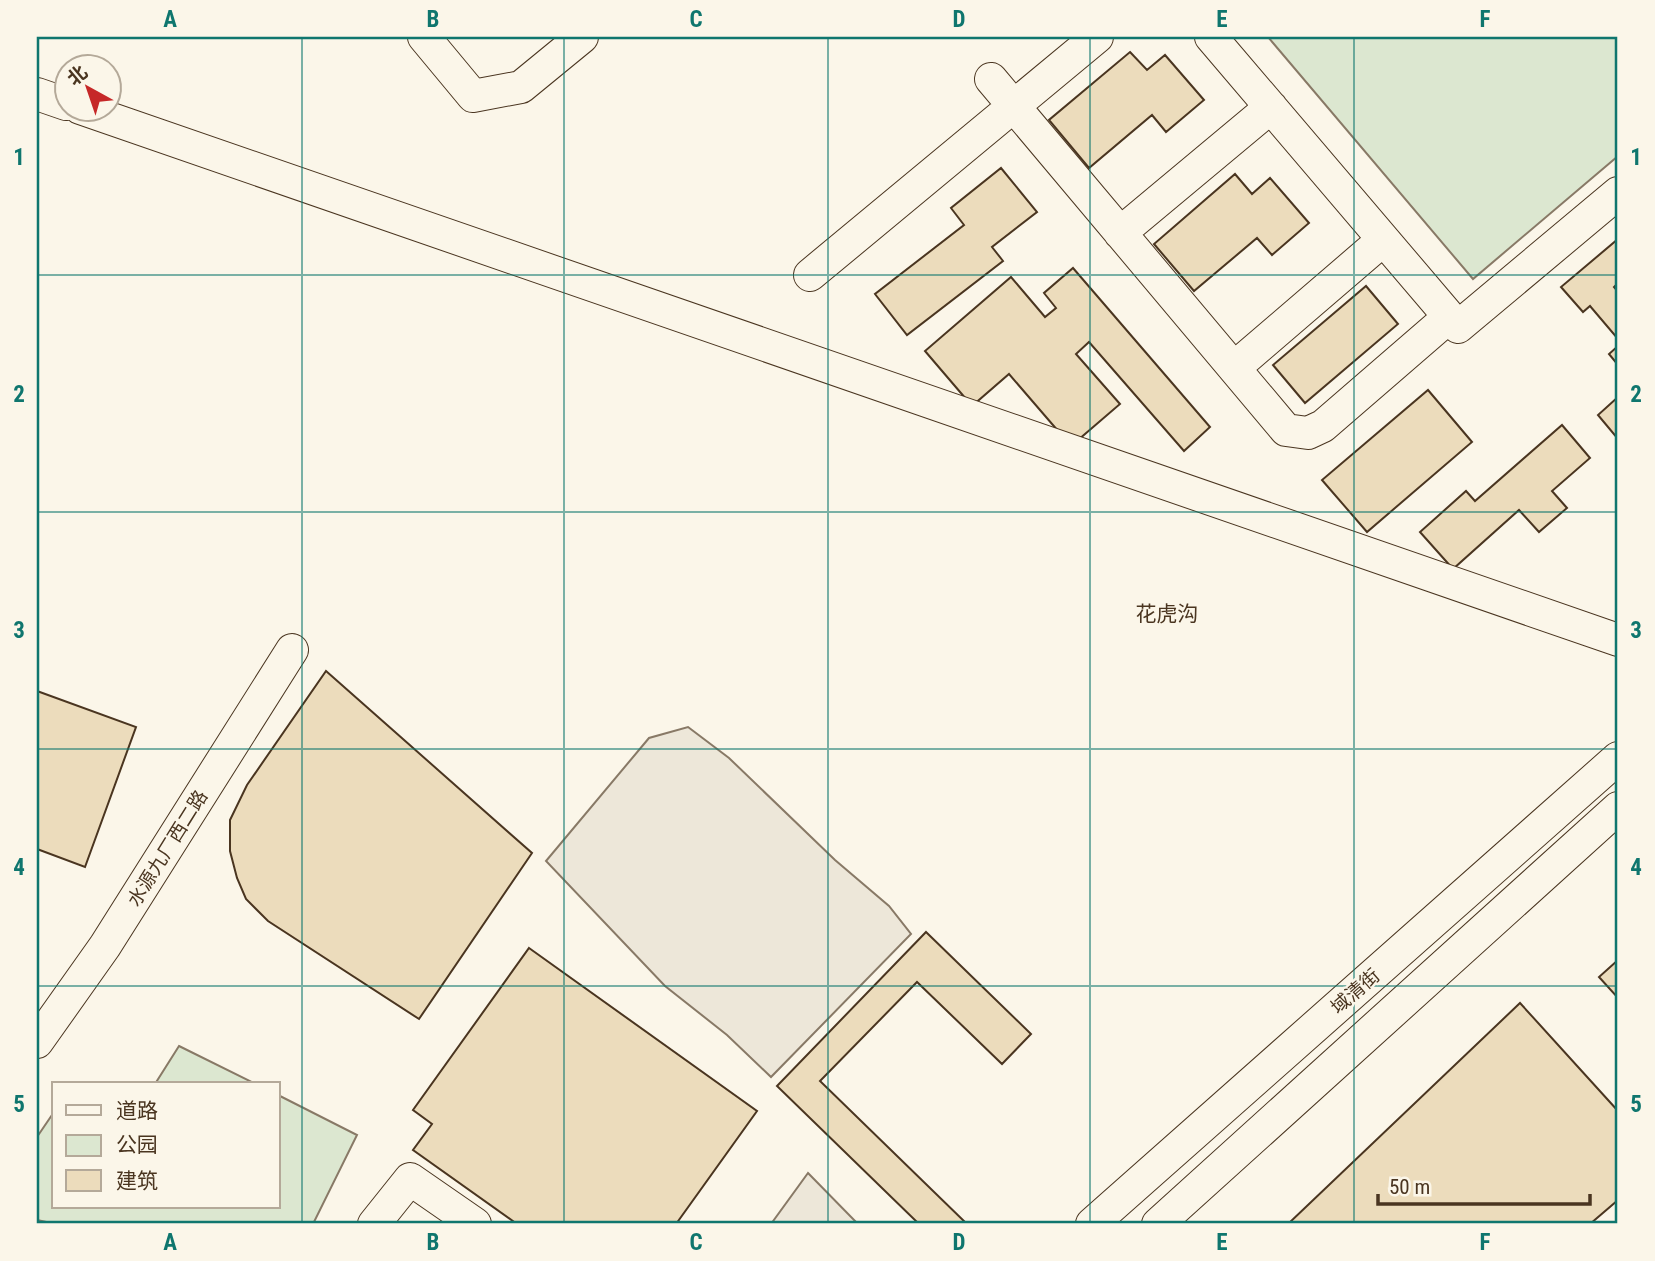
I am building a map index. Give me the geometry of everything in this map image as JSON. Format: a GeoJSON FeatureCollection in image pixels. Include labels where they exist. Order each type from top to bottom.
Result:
{"type":"FeatureCollection","features":[{"type":"Feature","properties":{"kind":"street"},"geometry":{"type":"LineString","coordinates":[[424,37],[472,96],[521,87],[582,37]]}},
{"type":"Feature","properties":{"kind":"street"},"geometry":{"type":"LineString","coordinates":[[810,275],[1097,37]]}},
{"type":"Feature","properties":{"kind":"street"},"geometry":{"type":"LineString","coordinates":[[1211,37],[1458,327],[1618,193]]}},
{"type":"Feature","properties":{"kind":"street"},"geometry":{"type":"LineString","coordinates":[[991,79],[1286,430],[1308,433],[1323,426],[1449,317]]}},
{"type":"Feature","properties":{"kind":"street"},"geometry":{"type":"LineString","coordinates":[[1121,233],[1271,107]]}},
{"type":"Feature","properties":{"kind":"street"},"geometry":{"type":"LineString","coordinates":[[120,122],[1618,640]]}},
{"type":"Feature","properties":{"kind":"street"},"geometry":{"type":"LineString","coordinates":[[1234,368],[1383,240]]}},
{"type":"Feature","properties":{"kind":"street","name":"水源九厂西二路"},"geometry":{"type":"LineString","coordinates":[[37,1042],[105,946],[292,650]]}},
{"type":"Feature","properties":{"kind":"street","name":"域清街"},"geometry":{"type":"LineString","coordinates":[[1092,1224],[1618,758]]}},
{"type":"Feature","properties":{"kind":"street"},"geometry":{"type":"LineString","coordinates":[[1158,1224],[1618,808]]}},
{"type":"Feature","properties":{"kind":"street"},"geometry":{"type":"LineString","coordinates":[[374,1224],[410,1179],[475,1224]]}},
{"type":"Feature","properties":{"kind":"green space"},"geometry":{"type":"Polygon","coordinates":[[[1268,37],[1618,37],[1618,156],[1473,279],[1268,37]]]}},
{"type":"Feature","properties":{"kind":"green space"},"geometry":{"type":"Polygon","coordinates":[[[179,1046],[252,1082],[156,1082],[179,1046]]]}},
{"type":"Feature","properties":{"kind":"green space"},"geometry":{"type":"Polygon","coordinates":[[[280,1096],[357,1135],[313,1224],[56,1224],[37,1220],[37,1137],[52,1115],[52,1208],[280,1208],[280,1096]]]}},
{"type":"Feature","properties":{"kind":"shaded area"},"geometry":{"type":"Polygon","coordinates":[[[688,727],[729,758],[835,860],[889,906],[911,934],[771,1077],[727,1035],[665,986],[546,861],[649,738],[688,727]]]}},
{"type":"Feature","properties":{"kind":"shaded area"},"geometry":{"type":"Polygon","coordinates":[[[808,1173],[858,1224],[771,1224],[808,1173]]]}},
{"type":"Feature","properties":{"kind":"building"},"geometry":{"type":"Polygon","coordinates":[[[1130,52],[1147,70],[1165,55],[1204,100],[1166,132],[1152,115],[1089,168],[1049,120],[1130,52]]]}},
{"type":"Feature","properties":{"kind":"building"},"geometry":{"type":"Polygon","coordinates":[[[1001,168],[1037,212],[992,247],[1003,261],[907,335],[875,294],[964,225],[951,208],[1001,168]]]}},
{"type":"Feature","properties":{"kind":"building"},"geometry":{"type":"Polygon","coordinates":[[[1235,174],[1252,194],[1270,178],[1309,223],[1272,255],[1257,238],[1194,291],[1154,244],[1235,174]]]}},
{"type":"Feature","properties":{"kind":"building"},"geometry":{"type":"Polygon","coordinates":[[[1618,239],[1618,283],[1614,287],[1618,292],[1618,339],[1590,306],[1583,312],[1561,287],[1618,239]]]}},
{"type":"Feature","properties":{"kind":"building"},"geometry":{"type":"Polygon","coordinates":[[[1073,268],[1210,427],[1184,451],[1089,342],[1076,354],[1120,404],[1071,446],[1009,374],[972,406],[925,351],[1011,277],[1045,317],[1056,308],[1044,293],[1073,268]]]}},
{"type":"Feature","properties":{"kind":"building"},"geometry":{"type":"Polygon","coordinates":[[[1366,286],[1398,324],[1305,403],[1273,365],[1366,286]]]}},
{"type":"Feature","properties":{"kind":"building"},"geometry":{"type":"Polygon","coordinates":[[[1618,346],[1618,365],[1609,354],[1618,346]]]}},
{"type":"Feature","properties":{"kind":"building"},"geometry":{"type":"Polygon","coordinates":[[[1428,390],[1472,442],[1367,532],[1322,480],[1428,390]]]}},
{"type":"Feature","properties":{"kind":"building"},"geometry":{"type":"Polygon","coordinates":[[[1618,397],[1618,439],[1598,415],[1618,397]]]}},
{"type":"Feature","properties":{"kind":"building"},"geometry":{"type":"Polygon","coordinates":[[[1562,425],[1590,458],[1552,491],[1567,508],[1539,532],[1519,510],[1453,569],[1420,532],[1466,491],[1475,501],[1562,425]]]}},
{"type":"Feature","properties":{"kind":"building"},"geometry":{"type":"Polygon","coordinates":[[[326,671],[532,853],[419,1019],[268,921],[246,899],[237,878],[230,851],[230,820],[247,785],[326,671]]]}},
{"type":"Feature","properties":{"kind":"building"},"geometry":{"type":"Polygon","coordinates":[[[37,691],[136,727],[85,867],[37,849],[37,691]]]}},
{"type":"Feature","properties":{"kind":"building"},"geometry":{"type":"Polygon","coordinates":[[[926,932],[1031,1034],[1002,1064],[917,982],[820,1081],[967,1224],[919,1224],[777,1086],[926,932]]]}},
{"type":"Feature","properties":{"kind":"building"},"geometry":{"type":"Polygon","coordinates":[[[529,948],[757,1111],[676,1224],[517,1224],[413,1150],[432,1124],[413,1110],[529,948]]]}},
{"type":"Feature","properties":{"kind":"building"},"geometry":{"type":"Polygon","coordinates":[[[1618,960],[1618,998],[1599,977],[1618,960]]]}},
{"type":"Feature","properties":{"kind":"building"},"geometry":{"type":"Polygon","coordinates":[[[1520,1003],[1618,1111],[1618,1200],[1590,1224],[1288,1224],[1520,1003]]]}},
{"type":"Feature","properties":{"kind":"district","name":"花虎沟"},"geometry":{"type":"Point","coordinates":[1167,614]}}]}
